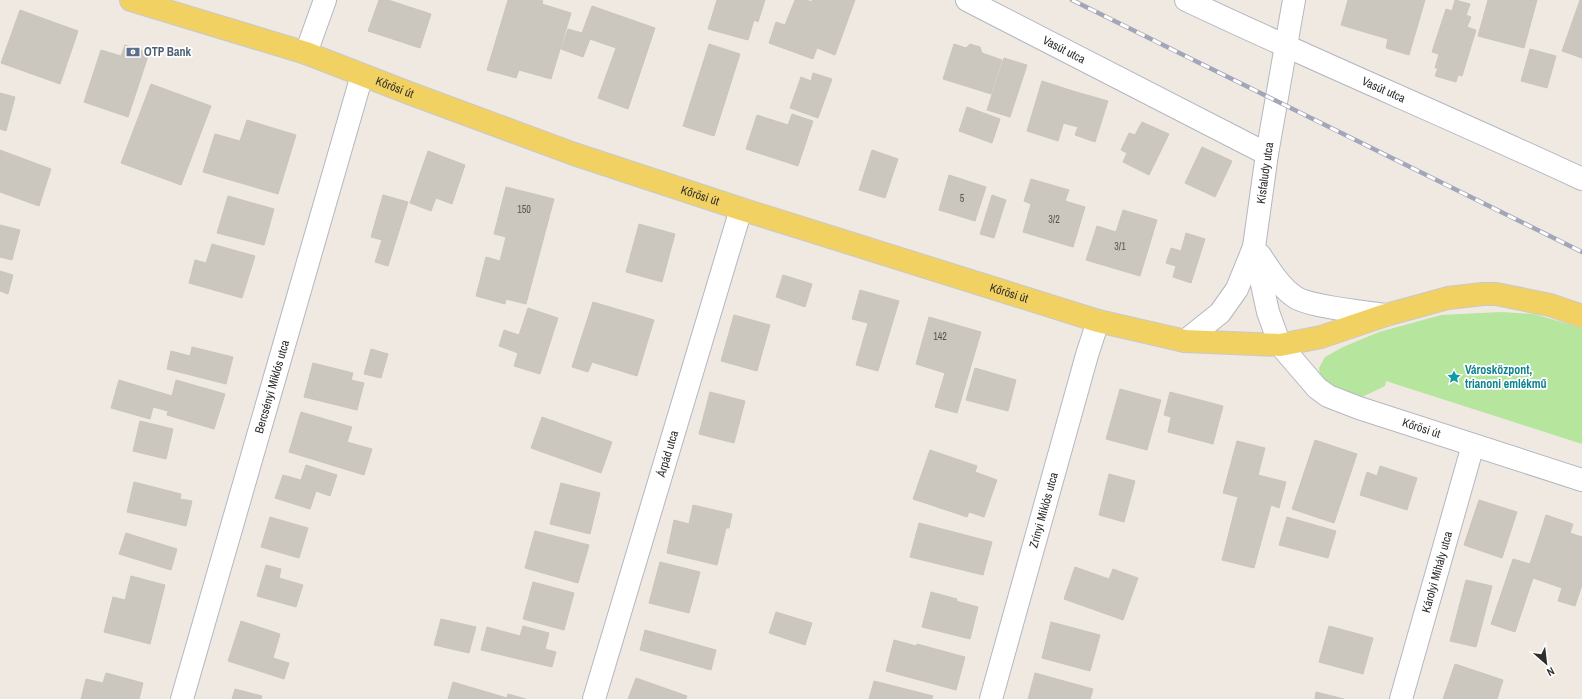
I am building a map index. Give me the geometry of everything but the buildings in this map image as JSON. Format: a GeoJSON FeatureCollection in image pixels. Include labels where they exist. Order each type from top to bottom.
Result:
{"type":"FeatureCollection","features":[{"type":"Feature","properties":{"kind":"main road","name":"Kőrösi út"},"geometry":{"type":"LineString","coordinates":[[131,0],[306,53],[574,154],[741,209],[1098,321],[1185,341],[1280,345],[1321,337],[1386,315],[1448,298],[1483,294],[1496,294],[1550,305],[1582,316]]}},
{"type":"Feature","properties":{"kind":"street"},"geometry":{"type":"LineString","coordinates":[[306,53],[325,0]]}},
{"type":"Feature","properties":{"kind":"street","name":"Vasút utca"},"geometry":{"type":"LineString","coordinates":[[967,0],[1267,154]]}},
{"type":"Feature","properties":{"kind":"street","name":"Vasút utca"},"geometry":{"type":"LineString","coordinates":[[1186,0],[1286,47],[1509,145],[1582,179]]}},
{"type":"Feature","properties":{"kind":"street","name":"Kisfaludy utca"},"geometry":{"type":"LineString","coordinates":[[1280,345],[1268,312],[1254,248],[1267,154],[1294,0]]}},
{"type":"Feature","properties":{"kind":"street","name":"Bercsényi Miklós utca"},"geometry":{"type":"LineString","coordinates":[[182,699],[362,75]]}},
{"type":"Feature","properties":{"kind":"street","name":"Árpád utca"},"geometry":{"type":"LineString","coordinates":[[594,699],[741,209]]}},
{"type":"Feature","properties":{"kind":"street"},"geometry":{"type":"LineString","coordinates":[[1254,248],[1277,279],[1296,298],[1312,303],[1386,315]]}},
{"type":"Feature","properties":{"kind":"street"},"geometry":{"type":"LineString","coordinates":[[1185,341],[1220,313],[1237,289],[1254,248]]}},
{"type":"Feature","properties":{"kind":"street","name":"Zrínyi Miklós utca"},"geometry":{"type":"LineString","coordinates":[[991,699],[1087,354],[1098,321]]}},
{"type":"Feature","properties":{"kind":"street","name":"Kőrösi út"},"geometry":{"type":"LineString","coordinates":[[1280,345],[1317,388],[1328,396],[1359,408],[1582,480]]}},
{"type":"Feature","properties":{"kind":"street","name":"Károlyi Mihály utca"},"geometry":{"type":"LineString","coordinates":[[1401,699],[1473,445]]}},
{"type":"Feature","properties":{"kind":"green space"},"geometry":{"type":"Polygon","coordinates":[[[1501,312],[1534,314],[1582,328],[1582,444],[1386,381],[1385,386],[1360,398],[1321,382],[1319,368],[1325,357],[1343,347],[1379,332],[1441,315],[1501,312]]]}},
{"type":"Feature","properties":{"kind":"railway"},"geometry":{"type":"LineString","coordinates":[[1072,0],[1582,252]]}},
{"type":"Feature","properties":{"kind":"place","name":"OTP Bank"},"geometry":{"type":"Point","coordinates":[133,52]}},
{"type":"Feature","properties":{"kind":"place","name":"Városközpont, trianoni emlékmű"},"geometry":{"type":"Point","coordinates":[1454,377]}}]}
